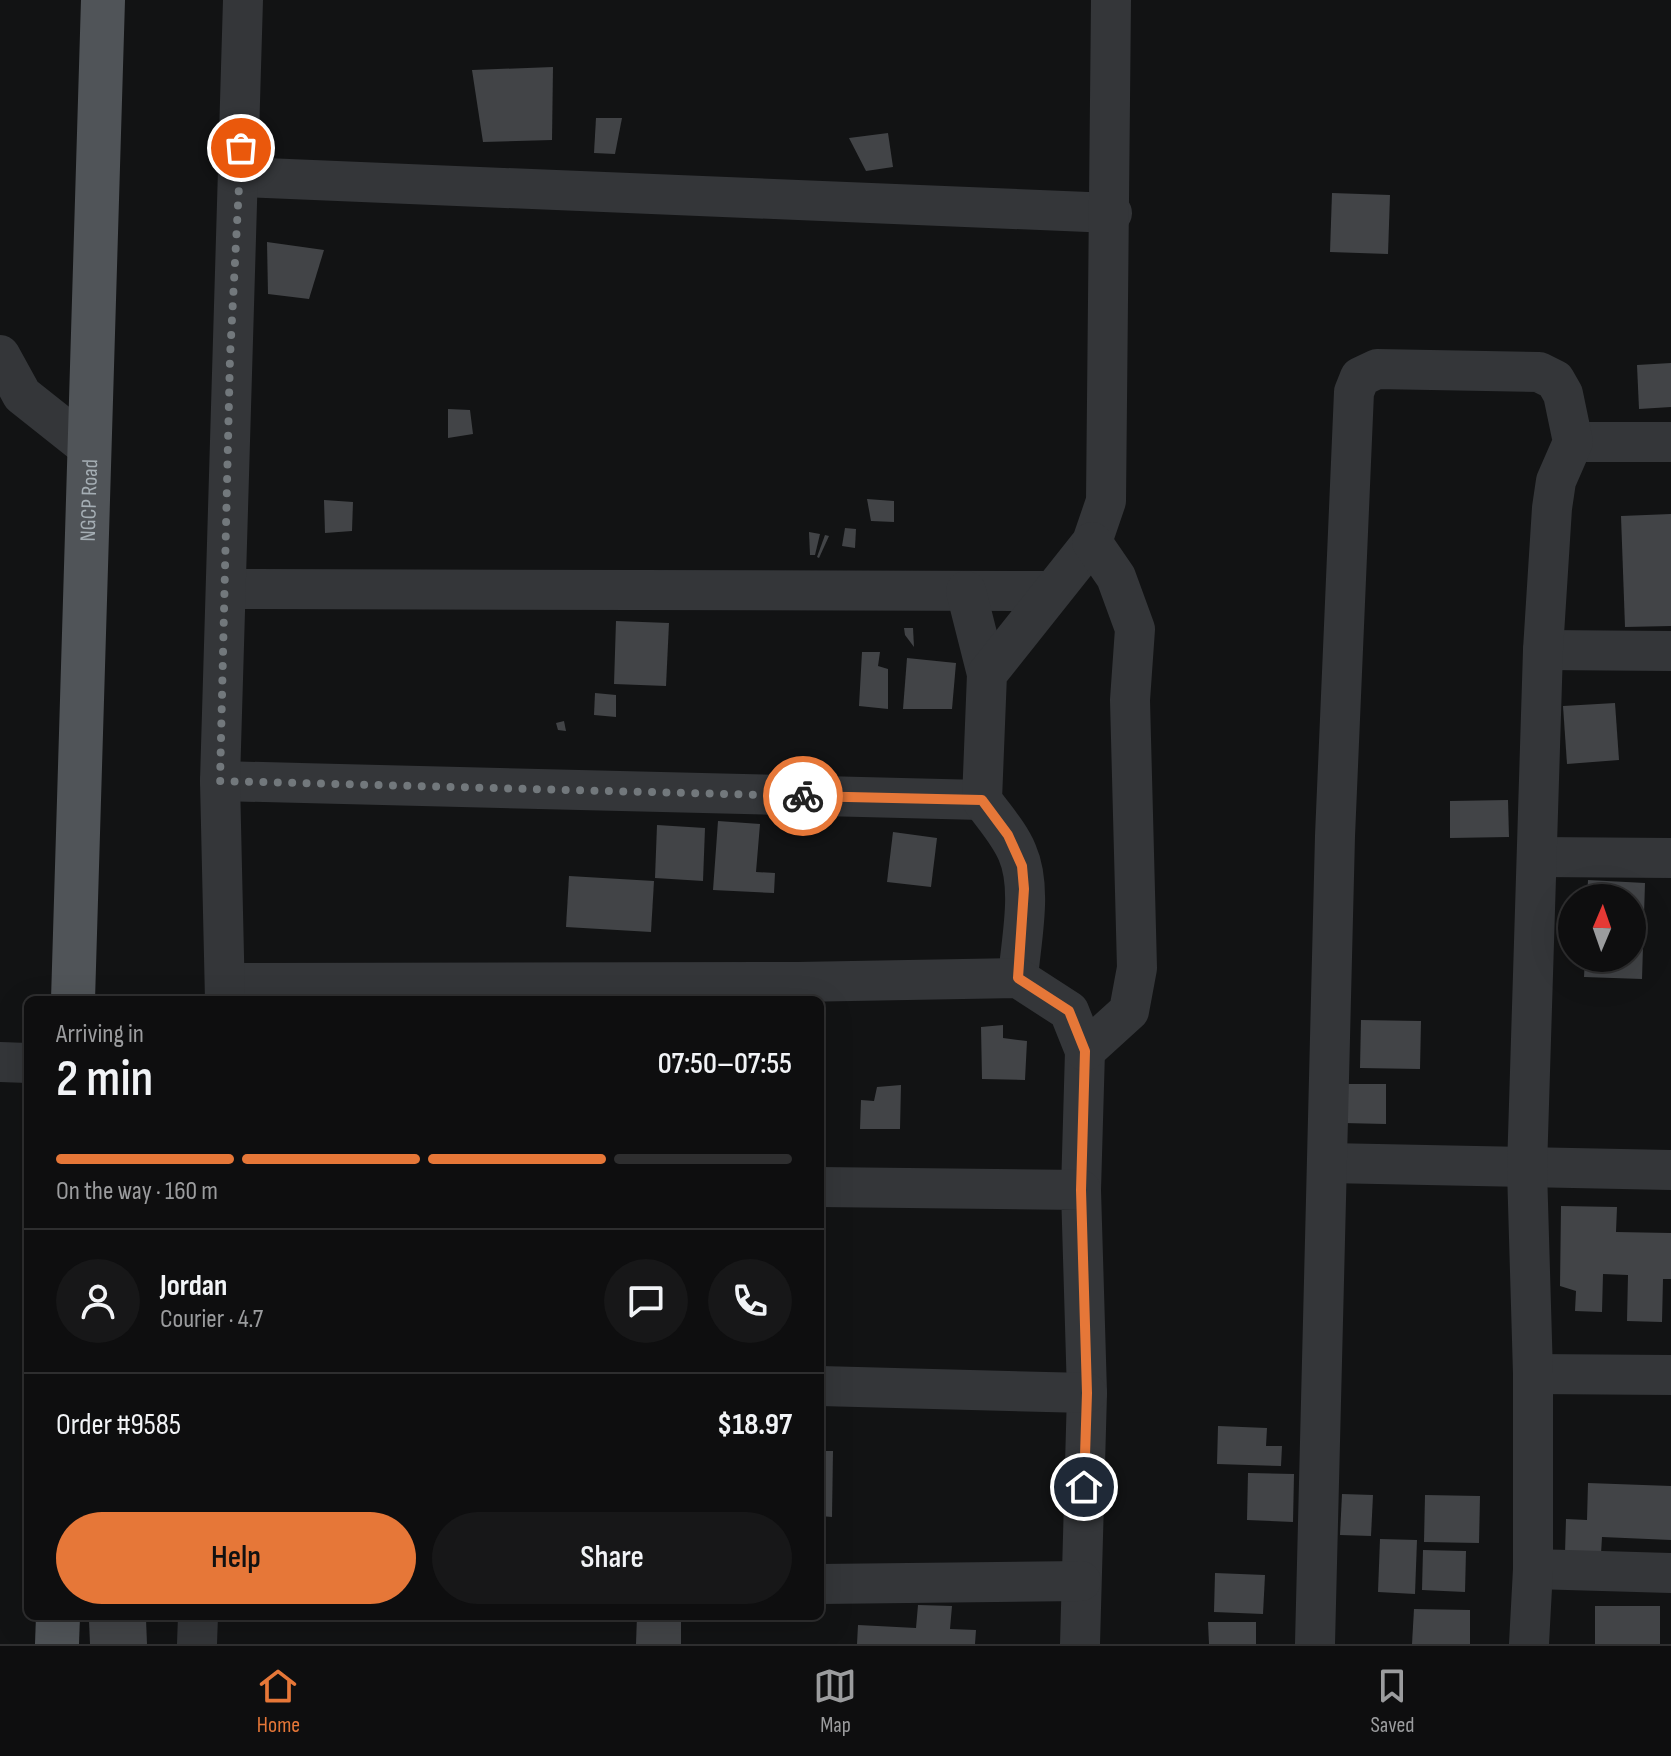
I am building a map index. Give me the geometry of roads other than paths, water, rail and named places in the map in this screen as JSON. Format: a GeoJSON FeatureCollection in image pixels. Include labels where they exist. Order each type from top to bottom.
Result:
{"type":"FeatureCollection","features":[{"type":"Feature","properties":{"kind":"main road","name":"NGCP Road"},"geometry":{"type":"LineString","coordinates":[[73,996],[90,449],[95,6]]}},
{"type":"Feature","properties":{"kind":"main road"},"geometry":{"type":"LineString","coordinates":[[57,1644],[58,1620]]}},
{"type":"Feature","properties":{"kind":"street"},"geometry":{"type":"LineString","coordinates":[[243,0],[240,177],[230,357],[220,781],[225,992],[1018,978],[1069,1011],[1085,1051],[1081,1190],[1087,1393],[1080,1644]]}},
{"type":"Feature","properties":{"kind":"street"},"geometry":{"type":"LineString","coordinates":[[987,674],[1092,542],[1106,501],[1112,213],[1111,0]]}},
{"type":"Feature","properties":{"kind":"street"},"geometry":{"type":"LineString","coordinates":[[240,177],[1112,213]]}},
{"type":"Feature","properties":{"kind":"street"},"geometry":{"type":"LineString","coordinates":[[0,355],[11,395],[90,449]]}},
{"type":"Feature","properties":{"kind":"street"},"geometry":{"type":"LineString","coordinates":[[1315,1644],[1335,836],[1354,392],[1360,377],[1377,369],[1539,372],[1555,380],[1563,394],[1573,442],[1556,481],[1552,508],[1543,650],[1527,1169],[1533,1374],[1533,1569],[1529,1644]]}},
{"type":"Feature","properties":{"kind":"street"},"geometry":{"type":"LineString","coordinates":[[1573,442],[1671,442]]}},
{"type":"Feature","properties":{"kind":"street"},"geometry":{"type":"LineString","coordinates":[[1085,1051],[1129,1011],[1137,968],[1130,700],[1135,629],[1116,577],[1092,542]]}},
{"type":"Feature","properties":{"kind":"street"},"geometry":{"type":"LineString","coordinates":[[226,589],[1052,591]]}},
{"type":"Feature","properties":{"kind":"street"},"geometry":{"type":"LineString","coordinates":[[966,591],[987,674],[982,800],[1008,835],[1022,866],[1024,889],[1018,978]]}},
{"type":"Feature","properties":{"kind":"street"},"geometry":{"type":"LineString","coordinates":[[1543,650],[1671,651]]}},
{"type":"Feature","properties":{"kind":"street"},"geometry":{"type":"LineString","coordinates":[[220,781],[982,800]]}},
{"type":"Feature","properties":{"kind":"street"},"geometry":{"type":"LineString","coordinates":[[1539,857],[1671,858]]}},
{"type":"Feature","properties":{"kind":"street"},"geometry":{"type":"LineString","coordinates":[[0,1062],[24,1063]]}},
{"type":"Feature","properties":{"kind":"street"},"geometry":{"type":"LineString","coordinates":[[1328,1163],[1671,1170]]}},
{"type":"Feature","properties":{"kind":"street"},"geometry":{"type":"LineString","coordinates":[[824,1187],[1081,1190]]}},
{"type":"Feature","properties":{"kind":"street"},"geometry":{"type":"LineString","coordinates":[[1533,1374],[1671,1375]]}},
{"type":"Feature","properties":{"kind":"street"},"geometry":{"type":"LineString","coordinates":[[824,1386],[1087,1393]]}},
{"type":"Feature","properties":{"kind":"street"},"geometry":{"type":"LineString","coordinates":[[1533,1569],[1671,1573]]}},
{"type":"Feature","properties":{"kind":"street"},"geometry":{"type":"LineString","coordinates":[[824,1584],[1081,1581]]}},
{"type":"Feature","properties":{"kind":"street"},"geometry":{"type":"LineString","coordinates":[[197,1644],[198,1620]]}}]}
